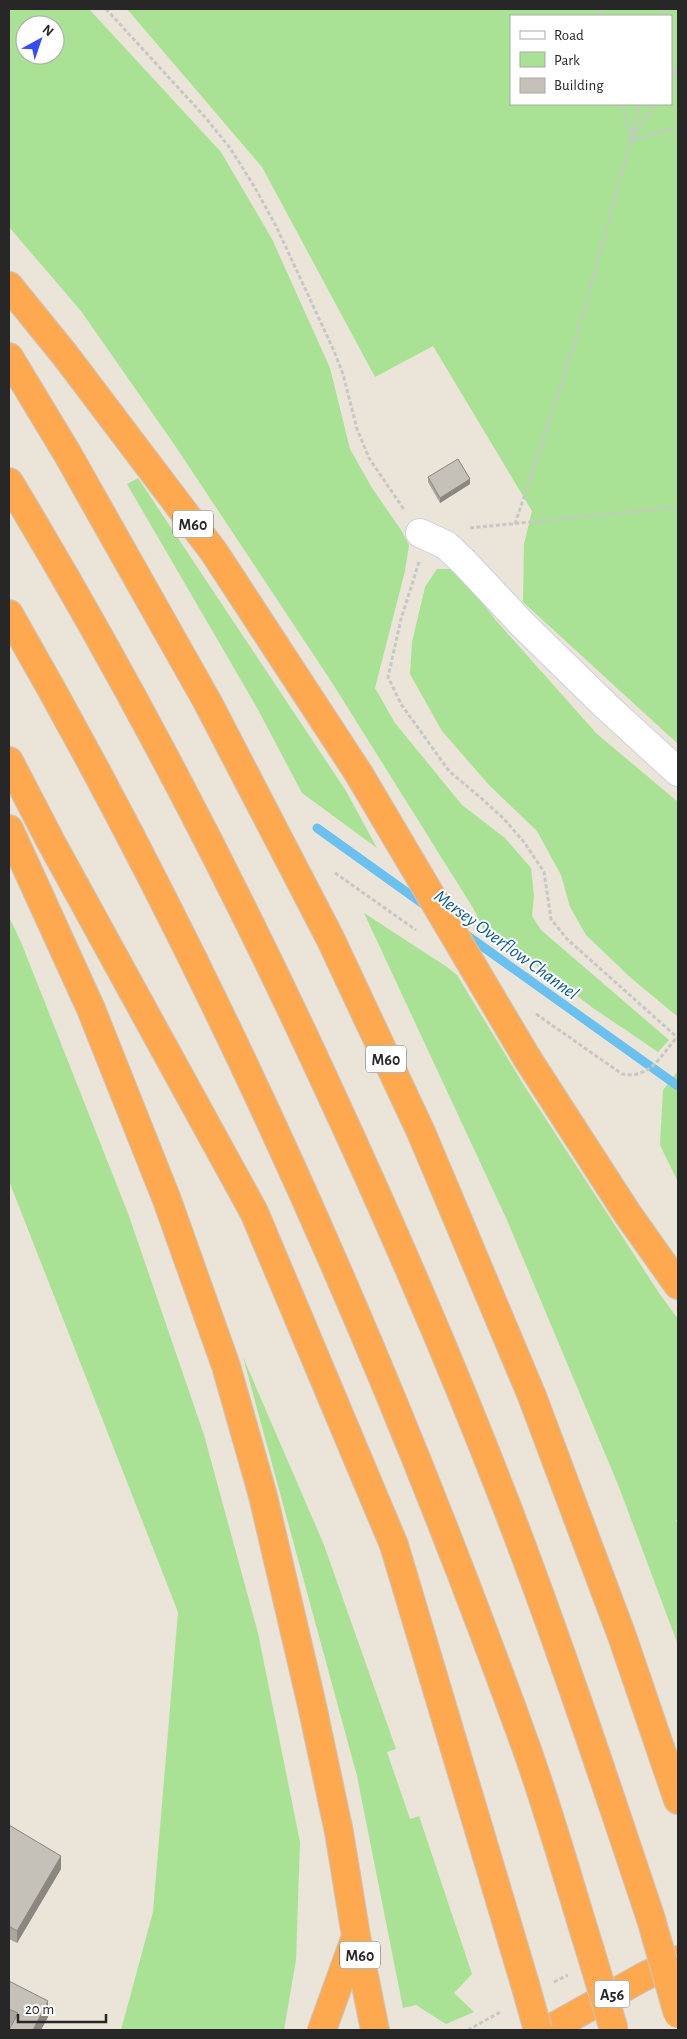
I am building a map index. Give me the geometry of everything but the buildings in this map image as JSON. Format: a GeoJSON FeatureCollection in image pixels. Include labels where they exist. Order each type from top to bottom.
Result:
{"type":"FeatureCollection","features":[{"type":"Feature","properties":{"kind":"highway","name":"M60"},"geometry":{"type":"LineString","coordinates":[[9,286],[65,355],[214,552],[359,774],[527,1058],[627,1213],[678,1285]]}},
{"type":"Feature","properties":{"kind":"highway","name":"M60"},"geometry":{"type":"LineString","coordinates":[[9,357],[67,453],[207,701],[330,938],[421,1132],[532,1396],[622,1636],[678,1800]]}},
{"type":"Feature","properties":{"kind":"highway"},"geometry":{"type":"LineString","coordinates":[[9,482],[72,586],[178,782],[272,966],[360,1156],[431,1319],[506,1506],[580,1706],[651,1919],[678,2014]]}},
{"type":"Feature","properties":{"kind":"highway"},"geometry":{"type":"LineString","coordinates":[[9,614],[139,851],[214,998],[306,1200],[370,1348],[445,1530],[527,1751],[614,2030]]}},
{"type":"Feature","properties":{"kind":"highway"},"geometry":{"type":"LineString","coordinates":[[9,761],[51,842],[254,1212],[394,1545],[538,2030]]}},
{"type":"Feature","properties":{"kind":"highway","name":"M60"},"geometry":{"type":"LineString","coordinates":[[9,829],[91,1008],[167,1200],[226,1366],[263,1496],[311,1701],[339,1832],[356,1936],[375,2030]]}},
{"type":"Feature","properties":{"kind":"highway","name":"M60"},"geometry":{"type":"LineString","coordinates":[[322,2030],[356,1936]]}},
{"type":"Feature","properties":{"kind":"highway","name":"A56"},"geometry":{"type":"LineString","coordinates":[[548,2030],[643,1977],[678,1960]]}},
{"type":"Feature","properties":{"kind":"lane"},"geometry":{"type":"LineString","coordinates":[[420,533],[446,545],[523,625],[606,706],[678,772]]}},
{"type":"Feature","properties":{"kind":"path"},"geometry":{"type":"LineString","coordinates":[[106,9],[205,117],[230,148],[254,186],[277,228],[334,351],[343,374],[357,429],[369,458],[420,533],[421,554],[401,619],[388,677],[401,704],[449,771],[487,803],[524,842],[544,872],[551,919],[567,939],[677,1038],[645,1072],[632,1076],[622,1074]]}},
{"type":"Feature","properties":{"kind":"path"},"geometry":{"type":"LineString","coordinates":[[623,105],[631,140]]}},
{"type":"Feature","properties":{"kind":"path"},"geometry":{"type":"LineString","coordinates":[[639,105],[631,140],[578,332],[515,524],[678,507]]}},
{"type":"Feature","properties":{"kind":"path"},"geometry":{"type":"LineString","coordinates":[[631,140],[654,105]]}},
{"type":"Feature","properties":{"kind":"path"},"geometry":{"type":"LineString","coordinates":[[631,140],[678,127]]}},
{"type":"Feature","properties":{"kind":"green space"},"geometry":{"type":"Polygon","coordinates":[[[9,9],[89,9],[221,152],[272,239],[330,368],[350,449],[372,488],[409,545],[405,571],[375,688],[395,723],[462,805],[505,838],[531,868],[534,896],[532,916],[541,930],[669,1040],[658,1052],[593,1008],[531,961],[484,930],[473,908],[331,681],[176,447],[81,311],[9,227],[9,9]]]}},
{"type":"Feature","properties":{"kind":"green space"},"geometry":{"type":"Polygon","coordinates":[[[127,9],[678,9],[678,744],[523,602],[524,544],[532,511],[433,346],[375,377],[262,167],[127,9]]]}},
{"type":"Feature","properties":{"kind":"green space"},"geometry":{"type":"Polygon","coordinates":[[[138,478],[346,791],[377,848],[302,793],[256,706],[127,484],[138,478]]]}},
{"type":"Feature","properties":{"kind":"green space"},"geometry":{"type":"Polygon","coordinates":[[[437,569],[451,569],[470,588],[499,624],[597,734],[678,802],[678,1017],[631,978],[586,935],[570,907],[561,875],[537,831],[489,785],[442,731],[410,674],[412,642],[425,587],[437,569]]]}},
{"type":"Feature","properties":{"kind":"green space"},"geometry":{"type":"Polygon","coordinates":[[[364,913],[457,975],[525,1087],[659,1293],[678,1319],[678,1519],[676,1520],[678,1525],[678,1645],[619,1487],[507,1220],[364,913]]]}},
{"type":"Feature","properties":{"kind":"green space"},"geometry":{"type":"Polygon","coordinates":[[[9,917],[21,942],[129,1216],[204,1435],[258,1633],[300,1842],[296,1960],[284,2030],[121,2030],[153,1912],[178,1612],[9,1181],[9,917]]]}},
{"type":"Feature","properties":{"kind":"green space"},"geometry":{"type":"Polygon","coordinates":[[[678,1071],[678,1182],[660,1145],[663,1090],[678,1071]]]}},
{"type":"Feature","properties":{"kind":"green space"},"geometry":{"type":"Polygon","coordinates":[[[243,1357],[324,1545],[396,1749],[387,1752],[410,1819],[419,1816],[472,1974],[454,1993],[474,2012],[446,2024],[416,2005],[403,2008],[357,1776],[243,1357]]]}},
{"type":"Feature","properties":{"kind":"waterway","name":"Mersey Overflow Channel"},"geometry":{"type":"LineString","coordinates":[[317,828],[426,906]]}},
{"type":"Feature","properties":{"kind":"waterway","name":"Mersey Overflow Channel"},"geometry":{"type":"LineString","coordinates":[[465,934],[678,1086]]}}]}
